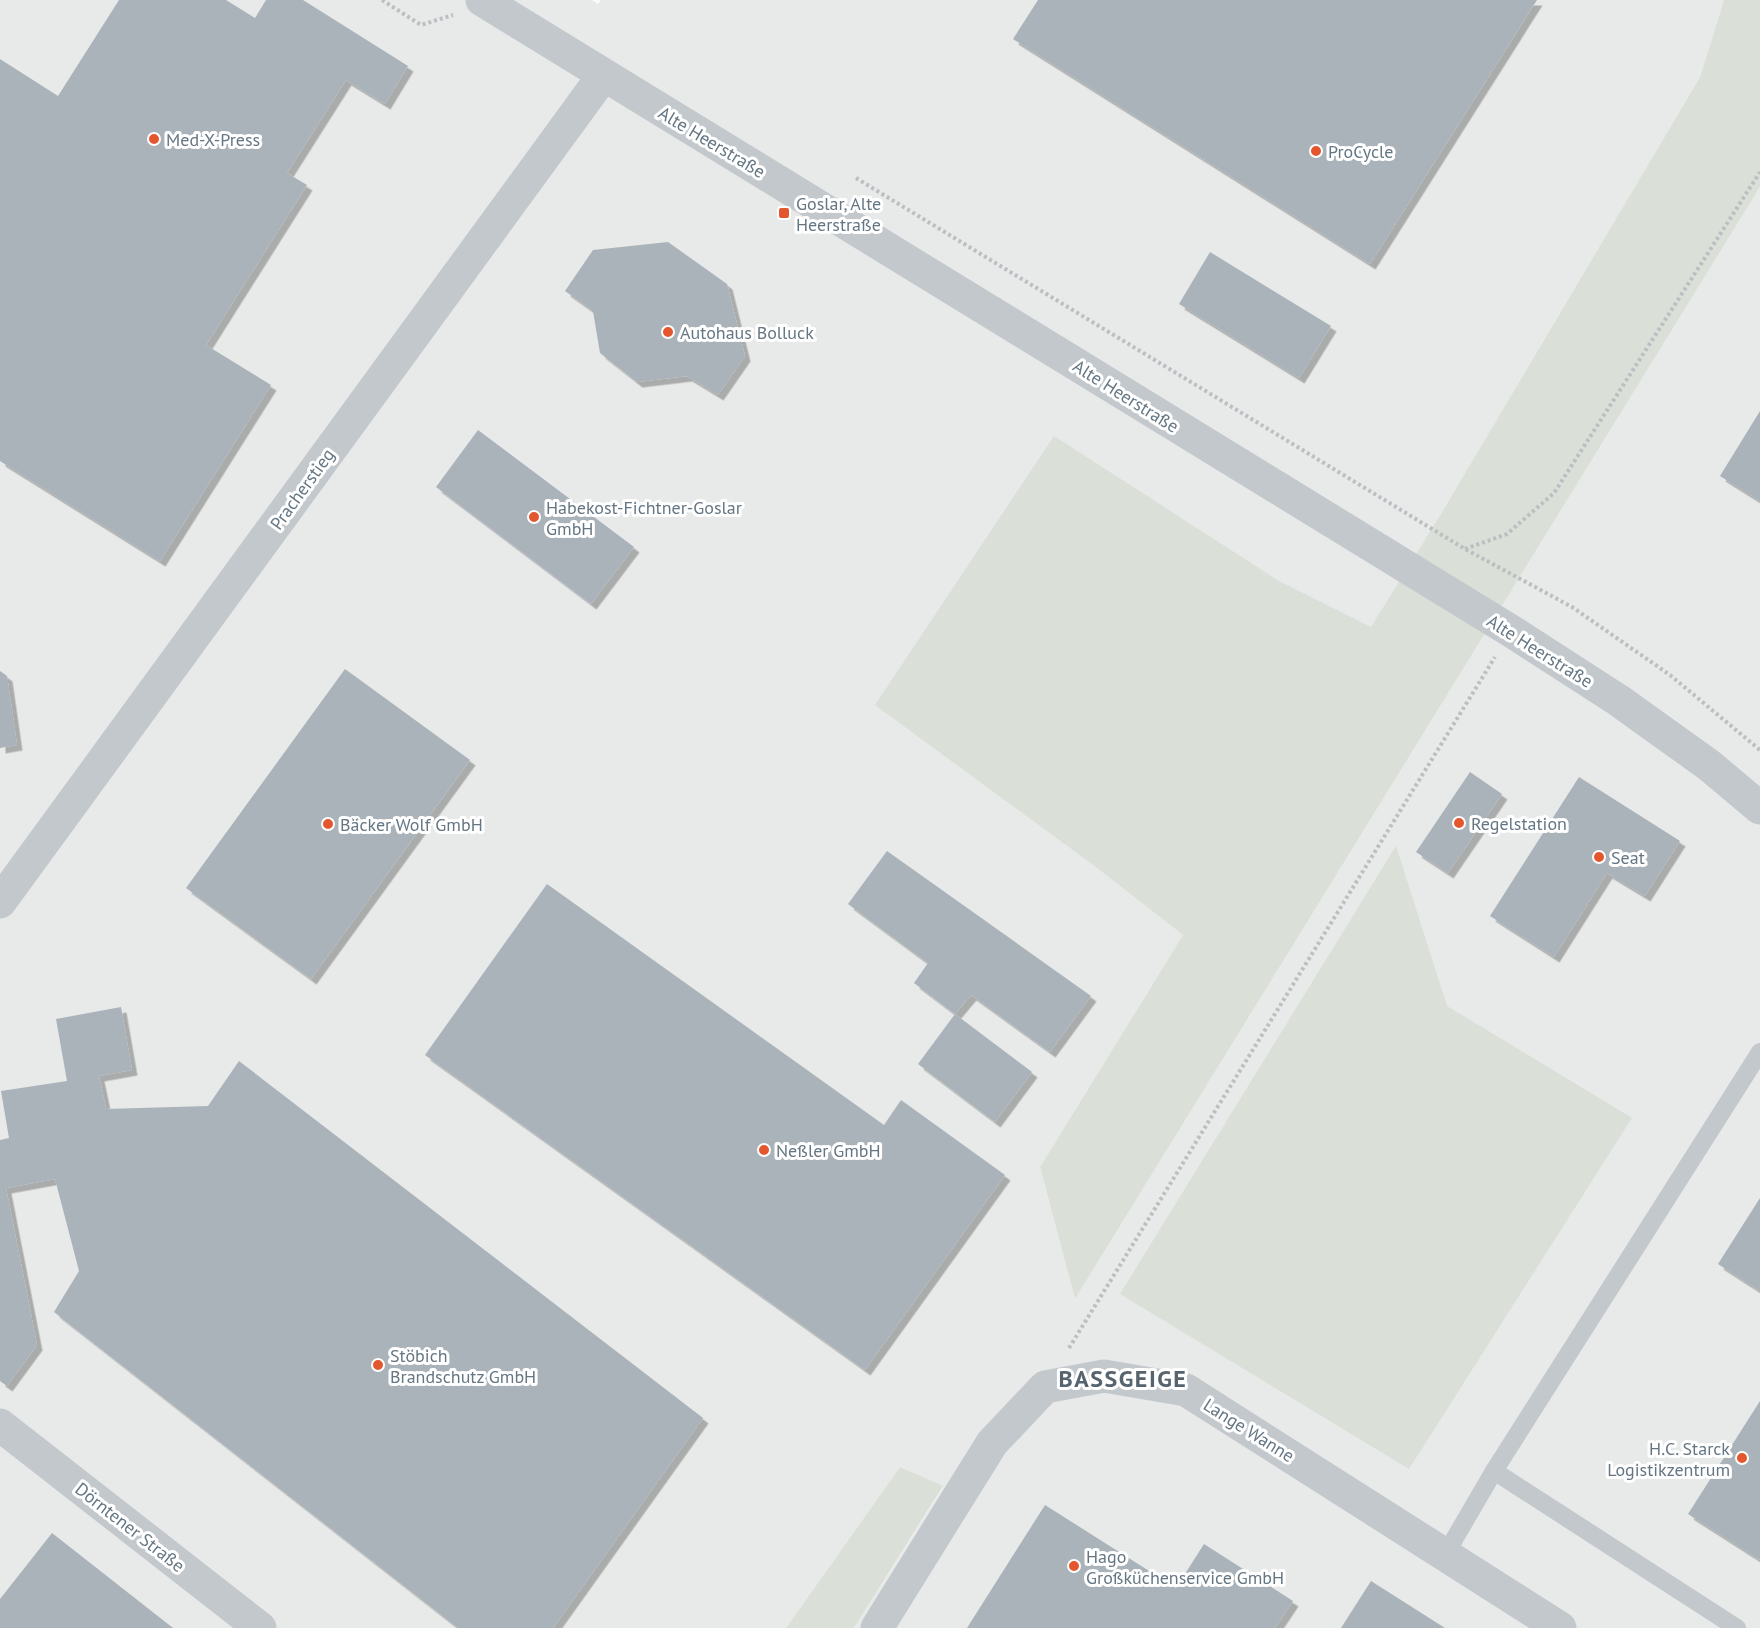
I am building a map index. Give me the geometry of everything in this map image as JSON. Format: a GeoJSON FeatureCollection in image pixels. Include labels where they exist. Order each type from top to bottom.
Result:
{"type":"FeatureCollection","features":[{"type":"Feature","properties":{"kind":"street","name":"Alte Heerstraße"},"geometry":{"type":"LineString","coordinates":[[485,2],[1618,700],[1710,766],[1760,808]]}},
{"type":"Feature","properties":{"kind":"street","name":"Pracherstieg"},"geometry":{"type":"LineString","coordinates":[[0,903],[603,76]]}},
{"type":"Feature","properties":{"kind":"street","name":"Lange Wanne"},"geometry":{"type":"LineString","coordinates":[[1045,1387],[1104,1377],[1186,1390],[1560,1628]]}},
{"type":"Feature","properties":{"kind":"street"},"geometry":{"type":"LineString","coordinates":[[877,1628],[992,1443],[1045,1387]]}},
{"type":"Feature","properties":{"kind":"street","name":"Dörntener Straße"},"geometry":{"type":"LineString","coordinates":[[0,1425],[260,1628]]}},
{"type":"Feature","properties":{"kind":"lane"},"geometry":{"type":"LineString","coordinates":[[1445,1555],[1494,1472],[1760,1052]]}},
{"type":"Feature","properties":{"kind":"lane"},"geometry":{"type":"LineString","coordinates":[[1494,1472],[1737,1628]]}},
{"type":"Feature","properties":{"kind":"path"},"geometry":{"type":"LineString","coordinates":[[382,0],[421,25],[485,2]]}},
{"type":"Feature","properties":{"kind":"path"},"geometry":{"type":"LineString","coordinates":[[1465,549],[1507,534],[1554,493],[1760,172]]}},
{"type":"Feature","properties":{"kind":"path"},"geometry":{"type":"LineString","coordinates":[[856,178],[1465,549],[1572,607],[1670,675],[1760,750]]}},
{"type":"Feature","properties":{"kind":"path"},"geometry":{"type":"LineString","coordinates":[[1045,1387],[1510,632]]}},
{"type":"Feature","properties":{"kind":"shaded area"},"geometry":{"type":"Polygon","coordinates":[[[0,0],[592,0],[598,4],[601,0],[1724,0],[1700,77],[1371,628],[1097,867],[1183,935],[1040,1167],[1075,1299],[1760,187],[1760,1628],[854,1628],[943,1487],[900,1467],[786,1628],[0,1628],[0,0]]]}},
{"type":"Feature","properties":{"kind":"shaded area"},"geometry":{"type":"Polygon","coordinates":[[[1724,0],[1760,0],[1760,187],[1075,1299],[1040,1167],[1183,935],[1096,867],[875,705],[1054,436],[1279,581],[1371,627],[1442,512],[1700,77],[1724,0]]]}},
{"type":"Feature","properties":{"kind":"shaded area"},"geometry":{"type":"Polygon","coordinates":[[[1396,846],[1447,1006],[1632,1118],[1409,1469],[1120,1294],[1396,846]]]}},
{"type":"Feature","properties":{"kind":"shaded area"},"geometry":{"type":"Polygon","coordinates":[[[900,1467],[943,1486],[854,1628],[786,1628],[900,1467]]]}},
{"type":"Feature","properties":{"kind":"building","name":"Med-X-Press"},"geometry":{"type":"Polygon","coordinates":[[[119,0],[226,0],[255,18],[266,0],[303,0],[408,66],[385,104],[346,80],[287,173],[307,185],[206,345],[271,385],[160,561],[0,461],[0,59],[58,96],[119,0]]]}},
{"type":"Feature","properties":{"kind":"building","name":"ProCycle"},"geometry":{"type":"Polygon","coordinates":[[[1038,0],[1537,0],[1370,264],[1013,39],[1038,0]]]}},
{"type":"Feature","properties":{"kind":"building","name":"Autohaus Bolluck"},"geometry":{"type":"Polygon","coordinates":[[[668,242],[727,284],[745,356],[718,395],[687,376],[637,382],[600,353],[593,311],[565,291],[593,250],[668,242]]]}},
{"type":"Feature","properties":{"kind":"building"},"geometry":{"type":"Polygon","coordinates":[[[1210,252],[1331,326],[1299,378],[1179,304],[1210,252]]]}},
{"type":"Feature","properties":{"kind":"building"},"geometry":{"type":"Polygon","coordinates":[[[1760,411],[1760,501],[1720,476],[1760,411]]]}},
{"type":"Feature","properties":{"kind":"building","name":"Habekost-Fichtner-Goslar GmbH"},"geometry":{"type":"Polygon","coordinates":[[[478,430],[634,547],[591,604],[436,487],[478,430]]]}},
{"type":"Feature","properties":{"kind":"building","name":"Bäcker Wolf GmbH"},"geometry":{"type":"Polygon","coordinates":[[[345,669],[470,760],[311,979],[186,888],[345,669]]]}},
{"type":"Feature","properties":{"kind":"building"},"geometry":{"type":"Polygon","coordinates":[[[0,671],[7,676],[17,745],[0,748],[0,671]]]}},
{"type":"Feature","properties":{"kind":"building","name":"Regelstation"},"geometry":{"type":"Polygon","coordinates":[[[1470,772],[1502,794],[1448,873],[1416,852],[1470,772]]]}},
{"type":"Feature","properties":{"kind":"building","name":"Seat"},"geometry":{"type":"Polygon","coordinates":[[[1579,777],[1680,841],[1645,896],[1607,873],[1554,957],[1490,916],[1579,777]]]}},
{"type":"Feature","properties":{"kind":"building"},"geometry":{"type":"Polygon","coordinates":[[[887,851],[1091,996],[1050,1052],[971,995],[955,1014],[914,983],[928,963],[848,904],[887,851]]]}},
{"type":"Feature","properties":{"kind":"building","name":"Neßler GmbH"},"geometry":{"type":"Polygon","coordinates":[[[547,884],[884,1125],[901,1100],[1005,1175],[865,1370],[425,1055],[547,884]]]}},
{"type":"Feature","properties":{"kind":"building","name":"Stöbich Brandschutz GmbH"},"geometry":{"type":"Polygon","coordinates":[[[121,1007],[132,1070],[99,1076],[106,1109],[208,1106],[239,1061],[703,1418],[553,1628],[458,1628],[54,1312],[79,1271],[55,1179],[6,1188],[37,1345],[7,1386],[0,1381],[0,1140],[9,1138],[1,1091],[67,1081],[56,1019],[121,1007]]]}},
{"type":"Feature","properties":{"kind":"building"},"geometry":{"type":"Polygon","coordinates":[[[955,1014],[1032,1072],[995,1122],[918,1064],[955,1014]]]}},
{"type":"Feature","properties":{"kind":"building"},"geometry":{"type":"Polygon","coordinates":[[[1760,1198],[1760,1291],[1718,1264],[1760,1198]]]}},
{"type":"Feature","properties":{"kind":"building","name":"H.C. Starck Logistikzentrum"},"geometry":{"type":"Polygon","coordinates":[[[1760,1401],[1760,1560],[1688,1514],[1760,1401]]]}},
{"type":"Feature","properties":{"kind":"building","name":"Hago Großküchenservice GmbH"},"geometry":{"type":"Polygon","coordinates":[[[1045,1505],[1176,1588],[1204,1544],[1293,1601],[1275,1628],[967,1628],[1045,1505]]]}},
{"type":"Feature","properties":{"kind":"building"},"geometry":{"type":"Polygon","coordinates":[[[52,1533],[173,1628],[0,1628],[0,1599],[52,1533]]]}},
{"type":"Feature","properties":{"kind":"building"},"geometry":{"type":"Polygon","coordinates":[[[1371,1581],[1445,1628],[1341,1628],[1371,1581]]]}},
{"type":"Feature","properties":{"kind":"place","name":"Med-X-Press"},"geometry":{"type":"Point","coordinates":[154,139]}},
{"type":"Feature","properties":{"kind":"place","name":"ProCycle"},"geometry":{"type":"Point","coordinates":[1316,151]}},
{"type":"Feature","properties":{"kind":"place","name":"Goslar, Alte Heerstraße"},"geometry":{"type":"Point","coordinates":[784,213]}},
{"type":"Feature","properties":{"kind":"place","name":"Autohaus Bolluck"},"geometry":{"type":"Point","coordinates":[668,332]}},
{"type":"Feature","properties":{"kind":"place","name":"Habekost-Fichtner-Goslar GmbH"},"geometry":{"type":"Point","coordinates":[534,517]}},
{"type":"Feature","properties":{"kind":"place","name":"Regelstation"},"geometry":{"type":"Point","coordinates":[1459,823]}},
{"type":"Feature","properties":{"kind":"place","name":"Bäcker Wolf GmbH"},"geometry":{"type":"Point","coordinates":[328,824]}},
{"type":"Feature","properties":{"kind":"place","name":"Seat"},"geometry":{"type":"Point","coordinates":[1599,857]}},
{"type":"Feature","properties":{"kind":"place","name":"Neßler GmbH"},"geometry":{"type":"Point","coordinates":[764,1150]}},
{"type":"Feature","properties":{"kind":"place","name":"Stöbich Brandschutz GmbH"},"geometry":{"type":"Point","coordinates":[378,1365]}},
{"type":"Feature","properties":{"kind":"place","name":"H.C. Starck Logistikzentrum"},"geometry":{"type":"Point","coordinates":[1742,1458]}},
{"type":"Feature","properties":{"kind":"place","name":"Hago Großküchenservice GmbH"},"geometry":{"type":"Point","coordinates":[1074,1566]}},
{"type":"Feature","properties":{"kind":"district","name":"BASSGEIGE"},"geometry":{"type":"Point","coordinates":[1123,1378]}}]}
